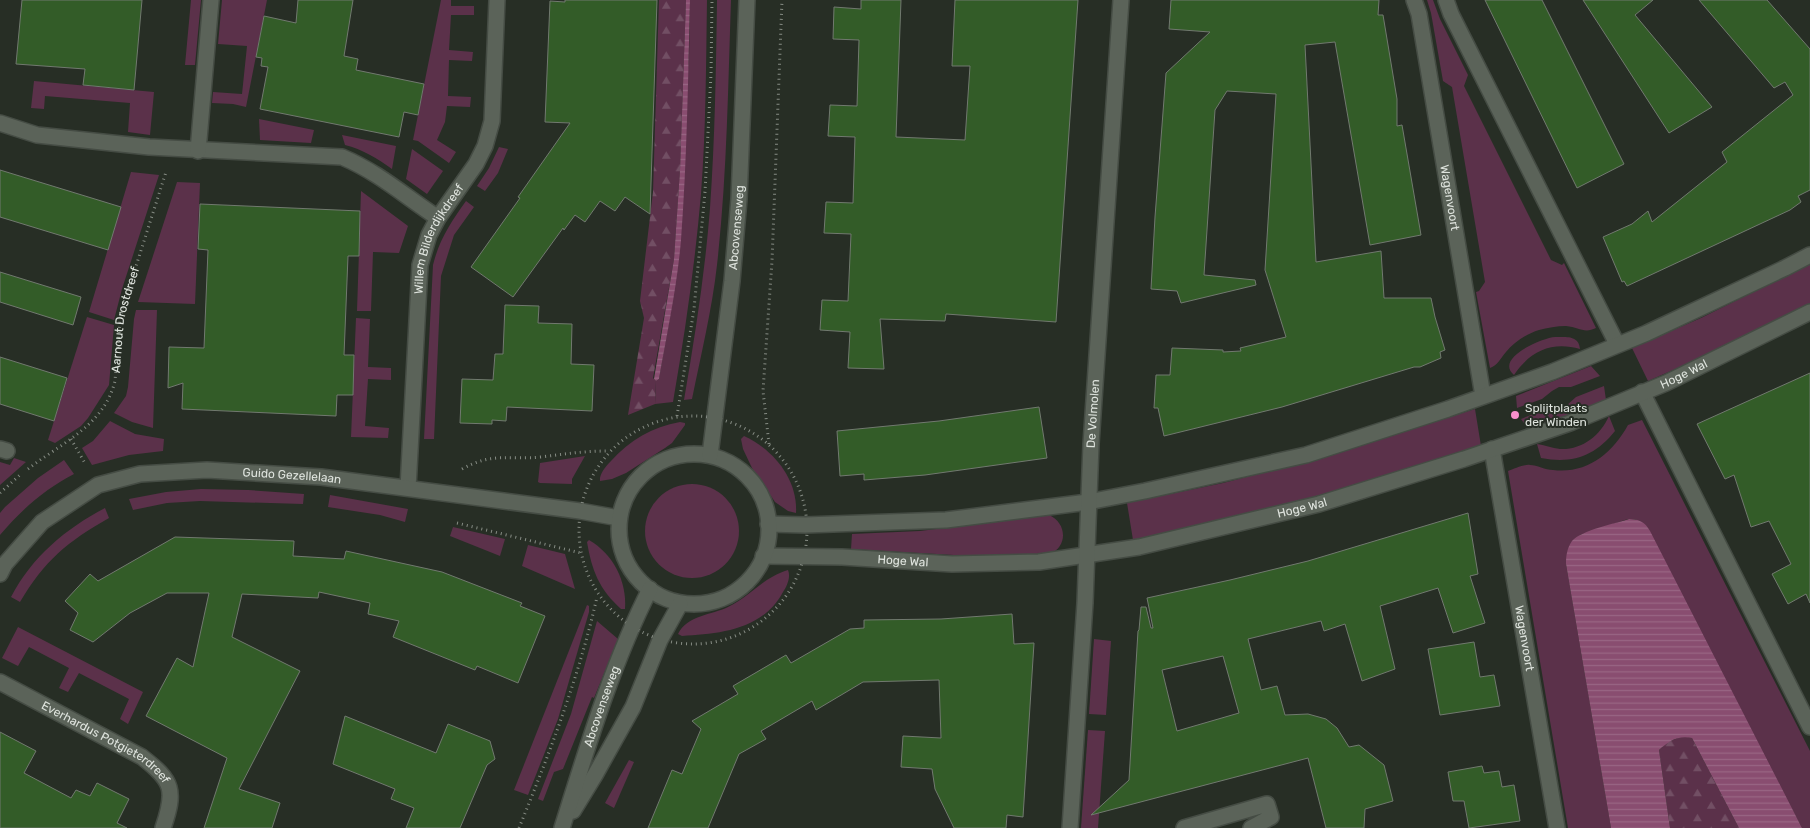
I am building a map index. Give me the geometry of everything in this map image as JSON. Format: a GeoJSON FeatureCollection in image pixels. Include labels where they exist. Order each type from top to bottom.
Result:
{"type":"FeatureCollection","features":[{"type":"Feature","properties":{"kind":"street"},"geometry":{"type":"LineString","coordinates":[[198,151],[211,0]]}},
{"type":"Feature","properties":{"kind":"street","name":"Willem Bilderdijkdreef"},"geometry":{"type":"LineString","coordinates":[[408,488],[420,265],[429,235],[438,218],[476,164],[488,138],[492,121],[497,0]]}},
{"type":"Feature","properties":{"kind":"street","name":"Abcovenseweg"},"geometry":{"type":"LineString","coordinates":[[710,455],[732,281],[739,199],[747,0]]}},
{"type":"Feature","properties":{"kind":"street","name":"De Volmolen"},"geometry":{"type":"LineString","coordinates":[[1070,828],[1085,603],[1090,444],[1120,0]]}},
{"type":"Feature","properties":{"kind":"street"},"geometry":{"type":"LineString","coordinates":[[1446,0],[1451,14],[1618,344]]}},
{"type":"Feature","properties":{"kind":"street","name":"Wagenvoort"},"geometry":{"type":"LineString","coordinates":[[1414,1],[1419,14],[1483,396]]}},
{"type":"Feature","properties":{"kind":"street"},"geometry":{"type":"LineString","coordinates":[[0,124],[38,135],[172,149],[342,158],[378,175],[438,218]]}},
{"type":"Feature","properties":{"kind":"street"},"geometry":{"type":"LineString","coordinates":[[768,524],[806,525],[946,520],[1088,502],[1306,455],[1448,410],[1552,372],[1647,333],[1785,268],[1810,254]]}},
{"type":"Feature","properties":{"kind":"street","name":"Hoge Wal"},"geometry":{"type":"LineString","coordinates":[[763,556],[842,557],[952,564],[1039,562],[1139,547],[1319,504],[1464,459],[1570,423],[1666,382],[1810,312]]}},
{"type":"Feature","properties":{"kind":"street"},"geometry":{"type":"LineString","coordinates":[[1642,392],[1810,727]]}},
{"type":"Feature","properties":{"kind":"street","name":"Wagenvoort"},"geometry":{"type":"LineString","coordinates":[[1492,449],[1557,828]]}},
{"type":"Feature","properties":{"kind":"street"},"geometry":{"type":"LineString","coordinates":[[685,454],[710,455],[732,464],[750,480],[763,500],[768,524],[767,541],[763,556],[750,578],[730,595],[706,604],[680,604],[656,594],[631,570],[620,545],[619,518],[626,495],[641,475],[662,460],[685,454]]}},
{"type":"Feature","properties":{"kind":"street","name":"Guido Gezellelaan"},"geometry":{"type":"LineString","coordinates":[[0,574],[5,564],[42,522],[98,485],[140,474],[207,470],[321,477],[580,511],[619,518]]}},
{"type":"Feature","properties":{"kind":"street","name":"Abcovenseweg"},"geometry":{"type":"LineString","coordinates":[[562,828],[592,733],[631,626],[650,589]]}},
{"type":"Feature","properties":{"kind":"street","name":"Abcovenseweg"},"geometry":{"type":"LineString","coordinates":[[562,828],[596,775],[633,707],[660,640],[680,604]]}},
{"type":"Feature","properties":{"kind":"street","name":"Everhardus Potgieterdreef"},"geometry":{"type":"LineString","coordinates":[[0,682],[142,757],[161,772],[169,784],[170,799],[163,828]]}},
{"type":"Feature","properties":{"kind":"street"},"geometry":{"type":"LineString","coordinates":[[1184,828],[1267,804],[1271,817],[1250,828]]}},
{"type":"Feature","properties":{"kind":"path"},"geometry":{"type":"LineString","coordinates":[[677,416],[694,309],[706,192],[712,0]]}},
{"type":"Feature","properties":{"kind":"path"},"geometry":{"type":"LineString","coordinates":[[769,444],[763,391],[772,260],[782,0]]}},
{"type":"Feature","properties":{"kind":"path","name":"Aarnout Drostdreef"},"geometry":{"type":"LineString","coordinates":[[0,493],[38,461],[94,421],[113,389],[123,307],[169,164],[172,149]]}},
{"type":"Feature","properties":{"kind":"path"},"geometry":{"type":"LineString","coordinates":[[519,828],[579,671],[597,597]]}},
{"type":"Feature","properties":{"kind":"green space"},"geometry":{"type":"Polygon","coordinates":[[[191,0],[201,0],[195,65],[185,65],[191,0]]]}},
{"type":"Feature","properties":{"kind":"green space"},"geometry":{"type":"Polygon","coordinates":[[[222,0],[267,0],[246,107],[212,103],[213,92],[242,94],[247,46],[218,44],[222,0]]]}},
{"type":"Feature","properties":{"kind":"green space"},"geometry":{"type":"Polygon","coordinates":[[[441,0],[451,0],[451,6],[474,6],[474,15],[451,15],[449,50],[473,52],[472,61],[449,60],[448,96],[471,97],[470,107],[447,106],[445,122],[437,140],[456,152],[449,163],[418,141],[413,140],[441,0]]]}},
{"type":"Feature","properties":{"kind":"green space"},"geometry":{"type":"Polygon","coordinates":[[[659,0],[686,0],[680,170],[674,259],[653,378],[656,381],[655,404],[628,415],[644,318],[640,301],[653,192],[659,0]]]}},
{"type":"Feature","properties":{"kind":"green space"},"geometry":{"type":"Polygon","coordinates":[[[690,0],[707,0],[705,122],[701,194],[682,350],[673,402],[655,404],[656,381],[659,379],[673,298],[689,54],[690,0]]]}},
{"type":"Feature","properties":{"kind":"green space"},"geometry":{"type":"Polygon","coordinates":[[[717,0],[731,0],[723,199],[717,265],[706,332],[692,399],[684,400],[699,304],[710,208],[717,0]]]}},
{"type":"Feature","properties":{"kind":"green space"},"geometry":{"type":"Polygon","coordinates":[[[1427,0],[1433,0],[1440,19],[1468,75],[1464,86],[1551,260],[1562,265],[1564,263],[1596,328],[1585,330],[1563,326],[1539,330],[1525,336],[1509,348],[1497,363],[1490,368],[1476,292],[1479,291],[1485,282],[1452,87],[1443,81],[1427,0]]]}},
{"type":"Feature","properties":{"kind":"green space"},"geometry":{"type":"Polygon","coordinates":[[[34,81],[154,92],[150,135],[128,132],[130,103],[45,96],[44,109],[31,108],[34,81]]]}},
{"type":"Feature","properties":{"kind":"green space"},"geometry":{"type":"Polygon","coordinates":[[[259,119],[314,130],[311,143],[260,140],[259,119]]]}},
{"type":"Feature","properties":{"kind":"green space"},"geometry":{"type":"Polygon","coordinates":[[[342,135],[396,146],[392,169],[370,155],[345,145],[342,135]]]}},
{"type":"Feature","properties":{"kind":"green space"},"geometry":{"type":"Polygon","coordinates":[[[499,147],[508,149],[498,173],[485,191],[477,186],[489,168],[499,147]]]}},
{"type":"Feature","properties":{"kind":"green space"},"geometry":{"type":"Polygon","coordinates":[[[412,149],[443,171],[427,194],[406,179],[412,149]]]}},
{"type":"Feature","properties":{"kind":"green space"},"geometry":{"type":"Polygon","coordinates":[[[131,172],[159,175],[122,289],[114,320],[89,312],[131,172]]]}},
{"type":"Feature","properties":{"kind":"green space"},"geometry":{"type":"Polygon","coordinates":[[[177,182],[200,183],[195,304],[138,302],[177,182]]]}},
{"type":"Feature","properties":{"kind":"green space"},"geometry":{"type":"Polygon","coordinates":[[[361,191],[408,226],[399,253],[373,252],[371,311],[357,311],[361,191]]]}},
{"type":"Feature","properties":{"kind":"green space"},"geometry":{"type":"Polygon","coordinates":[[[466,201],[474,207],[454,235],[441,276],[434,439],[424,439],[433,265],[446,232],[466,201]]]}},
{"type":"Feature","properties":{"kind":"green space"},"geometry":{"type":"Polygon","coordinates":[[[1810,264],[1810,306],[1648,381],[1632,348],[1701,318],[1810,264]]]}},
{"type":"Feature","properties":{"kind":"green space"},"geometry":{"type":"Polygon","coordinates":[[[136,310],[157,310],[153,428],[132,422],[114,413],[126,396],[128,387],[136,310]]]}},
{"type":"Feature","properties":{"kind":"green space"},"geometry":{"type":"Polygon","coordinates":[[[87,317],[114,325],[109,385],[81,426],[55,443],[48,440],[87,317]]]}},
{"type":"Feature","properties":{"kind":"green space"},"geometry":{"type":"Polygon","coordinates":[[[356,318],[370,319],[368,367],[391,368],[391,380],[368,379],[365,426],[389,428],[388,438],[351,437],[356,318]]]}},
{"type":"Feature","properties":{"kind":"green space"},"geometry":{"type":"Polygon","coordinates":[[[1555,337],[1575,339],[1580,349],[1560,346],[1551,347],[1542,350],[1527,360],[1514,375],[1509,369],[1510,362],[1522,350],[1540,341],[1555,337]]]}},
{"type":"Feature","properties":{"kind":"green space"},"geometry":{"type":"Polygon","coordinates":[[[1591,366],[1600,376],[1571,387],[1559,387],[1542,399],[1517,408],[1516,396],[1591,366]]]}},
{"type":"Feature","properties":{"kind":"green space"},"geometry":{"type":"Polygon","coordinates":[[[1604,386],[1606,400],[1529,430],[1521,419],[1548,408],[1566,406],[1576,397],[1604,386]]]}},
{"type":"Feature","properties":{"kind":"green space"},"geometry":{"type":"Polygon","coordinates":[[[1475,409],[1481,446],[1395,474],[1308,499],[1133,540],[1127,503],[1223,483],[1306,462],[1475,409]]]}},
{"type":"Feature","properties":{"kind":"green space"},"geometry":{"type":"Polygon","coordinates":[[[1609,416],[1615,431],[1600,447],[1573,459],[1553,460],[1541,458],[1537,444],[1560,449],[1576,447],[1589,440],[1601,430],[1609,416]]]}},
{"type":"Feature","properties":{"kind":"green space"},"geometry":{"type":"Polygon","coordinates":[[[1642,420],[1810,751],[1810,828],[1802,828],[1636,519],[1628,519],[1580,535],[1566,564],[1611,828],[1568,828],[1508,471],[1528,465],[1550,470],[1577,469],[1597,460],[1614,445],[1628,425],[1642,420]]]}},
{"type":"Feature","properties":{"kind":"green space"},"geometry":{"type":"Polygon","coordinates":[[[110,421],[135,434],[164,439],[163,451],[129,455],[92,465],[82,448],[93,441],[110,421]]]}},
{"type":"Feature","properties":{"kind":"green space"},"geometry":{"type":"Polygon","coordinates":[[[680,422],[685,423],[685,425],[672,443],[626,473],[612,479],[600,481],[607,465],[634,441],[660,427],[680,422]]]}},
{"type":"Feature","properties":{"kind":"green space"},"geometry":{"type":"Polygon","coordinates":[[[744,436],[765,449],[782,467],[793,488],[796,500],[796,513],[788,511],[775,502],[752,468],[743,449],[741,439],[744,436]]]}},
{"type":"Feature","properties":{"kind":"green space"},"geometry":{"type":"Polygon","coordinates":[[[585,456],[572,479],[572,484],[538,482],[540,463],[585,456]]]}},
{"type":"Feature","properties":{"kind":"green space"},"geometry":{"type":"Polygon","coordinates":[[[14,458],[26,462],[0,485],[0,462],[10,465],[14,458]]]}},
{"type":"Feature","properties":{"kind":"green space"},"geometry":{"type":"Polygon","coordinates":[[[64,460],[74,474],[53,486],[34,501],[0,535],[0,513],[5,507],[38,478],[64,460]]]}},
{"type":"Feature","properties":{"kind":"green space"},"geometry":{"type":"Polygon","coordinates":[[[692,484],[710,488],[725,498],[735,513],[739,531],[735,549],[725,564],[710,574],[692,578],[674,574],[659,564],[649,549],[645,531],[649,513],[659,498],[674,488],[692,484]]]}},
{"type":"Feature","properties":{"kind":"green space"},"geometry":{"type":"Polygon","coordinates":[[[201,489],[304,494],[303,504],[200,501],[167,503],[133,510],[129,499],[166,492],[201,489]]]}},
{"type":"Feature","properties":{"kind":"green space"},"geometry":{"type":"Polygon","coordinates":[[[330,495],[408,509],[405,522],[380,515],[328,507],[330,495]]]}},
{"type":"Feature","properties":{"kind":"green space"},"geometry":{"type":"Polygon","coordinates":[[[105,508],[109,518],[81,535],[58,553],[29,587],[20,602],[11,597],[29,569],[51,545],[76,525],[105,508]]]}},
{"type":"Feature","properties":{"kind":"green space"},"geometry":{"type":"Polygon","coordinates":[[[1049,515],[1059,523],[1063,534],[1060,546],[1050,554],[971,556],[851,549],[852,534],[920,531],[1049,515]]]}},
{"type":"Feature","properties":{"kind":"green space"},"geometry":{"type":"Polygon","coordinates":[[[453,527],[505,539],[500,556],[450,536],[453,527]]]}},
{"type":"Feature","properties":{"kind":"green space"},"geometry":{"type":"Polygon","coordinates":[[[589,540],[605,553],[617,569],[624,588],[625,609],[621,609],[613,602],[602,587],[594,571],[587,542],[589,540]]]}},
{"type":"Feature","properties":{"kind":"green space"},"geometry":{"type":"Polygon","coordinates":[[[528,545],[565,554],[575,589],[522,566],[528,545]]]}},
{"type":"Feature","properties":{"kind":"green space"},"geometry":{"type":"Polygon","coordinates":[[[788,570],[789,578],[787,584],[774,605],[764,615],[752,622],[739,628],[711,634],[682,636],[678,634],[687,623],[700,616],[722,610],[736,603],[764,582],[788,570]]]}},
{"type":"Feature","properties":{"kind":"green space"},"geometry":{"type":"Polygon","coordinates":[[[587,605],[589,606],[589,612],[558,719],[528,795],[514,790],[587,605]]]}},
{"type":"Feature","properties":{"kind":"green space"},"geometry":{"type":"Polygon","coordinates":[[[597,621],[618,639],[563,769],[554,772],[543,801],[538,799],[571,714],[597,621]]]}},
{"type":"Feature","properties":{"kind":"green space"},"geometry":{"type":"Polygon","coordinates":[[[18,627],[143,692],[128,724],[120,719],[129,699],[79,673],[68,692],[59,688],[69,668],[29,647],[18,666],[2,658],[18,627]]]}},
{"type":"Feature","properties":{"kind":"green space"},"geometry":{"type":"Polygon","coordinates":[[[1094,639],[1111,641],[1106,715],[1089,714],[1094,639]]]}},
{"type":"Feature","properties":{"kind":"green space"},"geometry":{"type":"Polygon","coordinates":[[[1088,730],[1105,731],[1098,828],[1081,828],[1088,730]]]}},
{"type":"Feature","properties":{"kind":"green space"},"geometry":{"type":"Polygon","coordinates":[[[1683,736],[1692,738],[1739,828],[1670,828],[1659,750],[1668,742],[1683,736]]]}},
{"type":"Feature","properties":{"kind":"green space"},"geometry":{"type":"Polygon","coordinates":[[[629,760],[634,762],[614,808],[605,803],[629,760]]]}},
{"type":"Feature","properties":{"kind":"shaded area"},"geometry":{"type":"Polygon","coordinates":[[[686,0],[690,0],[686,150],[681,240],[672,310],[659,379],[656,381],[654,379],[674,259],[680,170],[686,0]]]}},
{"type":"Feature","properties":{"kind":"shaded area"},"geometry":{"type":"Polygon","coordinates":[[[1629,519],[1641,522],[1650,531],[1802,828],[1739,828],[1692,738],[1682,737],[1666,744],[1659,750],[1670,828],[1611,828],[1566,561],[1569,546],[1577,537],[1629,519]]]}},
{"type":"Feature","properties":{"kind":"building"},"geometry":{"type":"Polygon","coordinates":[[[22,0],[142,0],[134,90],[83,85],[85,69],[16,64],[22,0]]]}},
{"type":"Feature","properties":{"kind":"building"},"geometry":{"type":"Polygon","coordinates":[[[298,0],[353,0],[344,56],[358,59],[356,70],[424,84],[418,115],[404,112],[399,137],[260,109],[268,67],[261,66],[262,58],[256,57],[264,16],[296,23],[298,0]]]}},
{"type":"Feature","properties":{"kind":"building"},"geometry":{"type":"Polygon","coordinates":[[[565,0],[657,0],[650,214],[625,197],[615,211],[600,201],[585,222],[575,215],[564,230],[563,228],[513,297],[471,267],[570,123],[545,122],[550,1],[565,2],[565,0]]]}},
{"type":"Feature","properties":{"kind":"building"},"geometry":{"type":"Polygon","coordinates":[[[861,0],[901,0],[896,137],[965,140],[970,66],[952,66],[955,0],[1078,0],[1056,322],[946,314],[945,321],[880,319],[884,369],[848,368],[850,332],[820,330],[822,300],[848,301],[851,234],[824,233],[826,202],[853,203],[855,137],[828,136],[830,105],[857,106],[859,40],[833,39],[834,7],[861,9],[861,0]]]}},
{"type":"Feature","properties":{"kind":"building"},"geometry":{"type":"Polygon","coordinates":[[[1171,0],[1379,0],[1378,15],[1383,15],[1397,99],[1397,126],[1402,125],[1421,235],[1370,245],[1335,42],[1305,45],[1316,262],[1381,251],[1384,298],[1431,298],[1445,350],[1440,352],[1441,358],[1420,367],[1414,367],[1282,407],[1164,436],[1158,408],[1154,408],[1156,375],[1170,375],[1172,348],[1223,350],[1223,352],[1241,351],[1240,348],[1286,337],[1265,270],[1276,94],[1227,91],[1215,110],[1204,275],[1255,280],[1256,285],[1181,303],[1177,291],[1151,289],[1166,73],[1210,32],[1169,29],[1171,0]]]}},
{"type":"Feature","properties":{"kind":"building"},"geometry":{"type":"Polygon","coordinates":[[[1485,0],[1542,0],[1624,164],[1577,188],[1485,0]]]}},
{"type":"Feature","properties":{"kind":"building"},"geometry":{"type":"Polygon","coordinates":[[[1583,0],[1653,0],[1635,15],[1712,107],[1669,133],[1583,0]]]}},
{"type":"Feature","properties":{"kind":"building"},"geometry":{"type":"Polygon","coordinates":[[[1699,0],[1767,0],[1810,49],[1810,190],[1798,196],[1801,202],[1790,210],[1627,286],[1624,281],[1622,282],[1603,237],[1632,224],[1648,211],[1652,222],[1727,162],[1722,152],[1793,95],[1785,82],[1774,88],[1699,0]]]}},
{"type":"Feature","properties":{"kind":"building"},"geometry":{"type":"Polygon","coordinates":[[[0,170],[121,207],[108,250],[0,217],[0,170]]]}},
{"type":"Feature","properties":{"kind":"building"},"geometry":{"type":"Polygon","coordinates":[[[200,204],[360,211],[359,256],[348,256],[344,355],[354,355],[353,395],[337,395],[336,416],[182,409],[183,383],[168,388],[169,347],[204,348],[208,250],[198,249],[200,204]]]}},
{"type":"Feature","properties":{"kind":"building"},"geometry":{"type":"Polygon","coordinates":[[[0,272],[81,297],[73,325],[0,302],[0,272]]]}},
{"type":"Feature","properties":{"kind":"building"},"geometry":{"type":"Polygon","coordinates":[[[505,305],[539,306],[538,323],[572,324],[571,364],[594,365],[592,411],[507,407],[506,421],[492,420],[492,424],[460,423],[462,379],[493,380],[495,354],[503,354],[505,305]]]}},
{"type":"Feature","properties":{"kind":"building"},"geometry":{"type":"Polygon","coordinates":[[[0,357],[67,378],[54,421],[0,404],[0,357]]]}},
{"type":"Feature","properties":{"kind":"building"},"geometry":{"type":"Polygon","coordinates":[[[1810,373],[1810,603],[1806,594],[1788,604],[1772,574],[1791,564],[1769,521],[1751,527],[1734,475],[1725,479],[1697,424],[1810,373]]]}},
{"type":"Feature","properties":{"kind":"building"},"geometry":{"type":"Polygon","coordinates":[[[1039,407],[1047,458],[925,475],[864,480],[864,474],[840,476],[837,431],[939,421],[1039,407]]]}},
{"type":"Feature","properties":{"kind":"building"},"geometry":{"type":"Polygon","coordinates":[[[1468,513],[1478,574],[1470,576],[1485,623],[1453,633],[1438,588],[1380,606],[1395,669],[1362,681],[1345,624],[1324,631],[1321,621],[1248,639],[1261,690],[1277,686],[1285,715],[1308,714],[1326,719],[1337,728],[1349,747],[1359,745],[1384,765],[1393,801],[1365,809],[1364,828],[1326,828],[1308,758],[1091,815],[1129,780],[1141,607],[1146,607],[1151,628],[1153,628],[1147,598],[1308,561],[1468,513]],[[1223,656],[1162,670],[1177,731],[1239,713],[1223,656]]]}},
{"type":"Feature","properties":{"kind":"building"},"geometry":{"type":"Polygon","coordinates":[[[175,537],[294,541],[293,556],[344,559],[346,551],[442,572],[522,603],[520,606],[545,616],[518,683],[477,666],[475,670],[393,637],[399,621],[368,614],[370,603],[319,592],[318,598],[242,594],[232,637],[300,671],[239,789],[280,803],[272,828],[204,828],[227,758],[146,716],[177,658],[193,667],[209,593],[167,593],[130,613],[93,642],[70,630],[78,613],[65,601],[90,574],[98,581],[175,537]]]}},
{"type":"Feature","properties":{"kind":"building"},"geometry":{"type":"Polygon","coordinates":[[[1012,614],[1014,644],[1034,643],[1023,817],[1007,815],[1006,828],[954,828],[935,789],[932,769],[901,767],[903,736],[941,738],[939,680],[863,682],[816,710],[812,701],[761,731],[766,739],[739,754],[708,828],[648,828],[672,770],[682,774],[701,729],[692,721],[738,694],[733,686],[786,655],[791,663],[850,629],[864,628],[864,620],[941,619],[1012,614]]]}},
{"type":"Feature","properties":{"kind":"building"},"geometry":{"type":"Polygon","coordinates":[[[1474,642],[1480,677],[1494,675],[1500,706],[1440,715],[1428,649],[1474,642]]]}},
{"type":"Feature","properties":{"kind":"building"},"geometry":{"type":"Polygon","coordinates":[[[345,716],[436,753],[448,724],[490,741],[495,759],[487,765],[460,828],[406,828],[414,808],[391,799],[395,789],[333,764],[345,716]]]}},
{"type":"Feature","properties":{"kind":"building"},"geometry":{"type":"Polygon","coordinates":[[[0,732],[36,751],[24,773],[71,798],[76,790],[90,796],[97,783],[129,799],[117,823],[127,828],[0,828],[0,732]]]}},
{"type":"Feature","properties":{"kind":"building"},"geometry":{"type":"Polygon","coordinates":[[[1482,766],[1484,773],[1499,771],[1502,787],[1514,785],[1520,821],[1469,828],[1464,801],[1453,801],[1448,772],[1482,766]]]}},
{"type":"Feature","properties":{"kind":"place","name":"Splijtplaats der Winden"},"geometry":{"type":"Point","coordinates":[1515,415]}}]}
